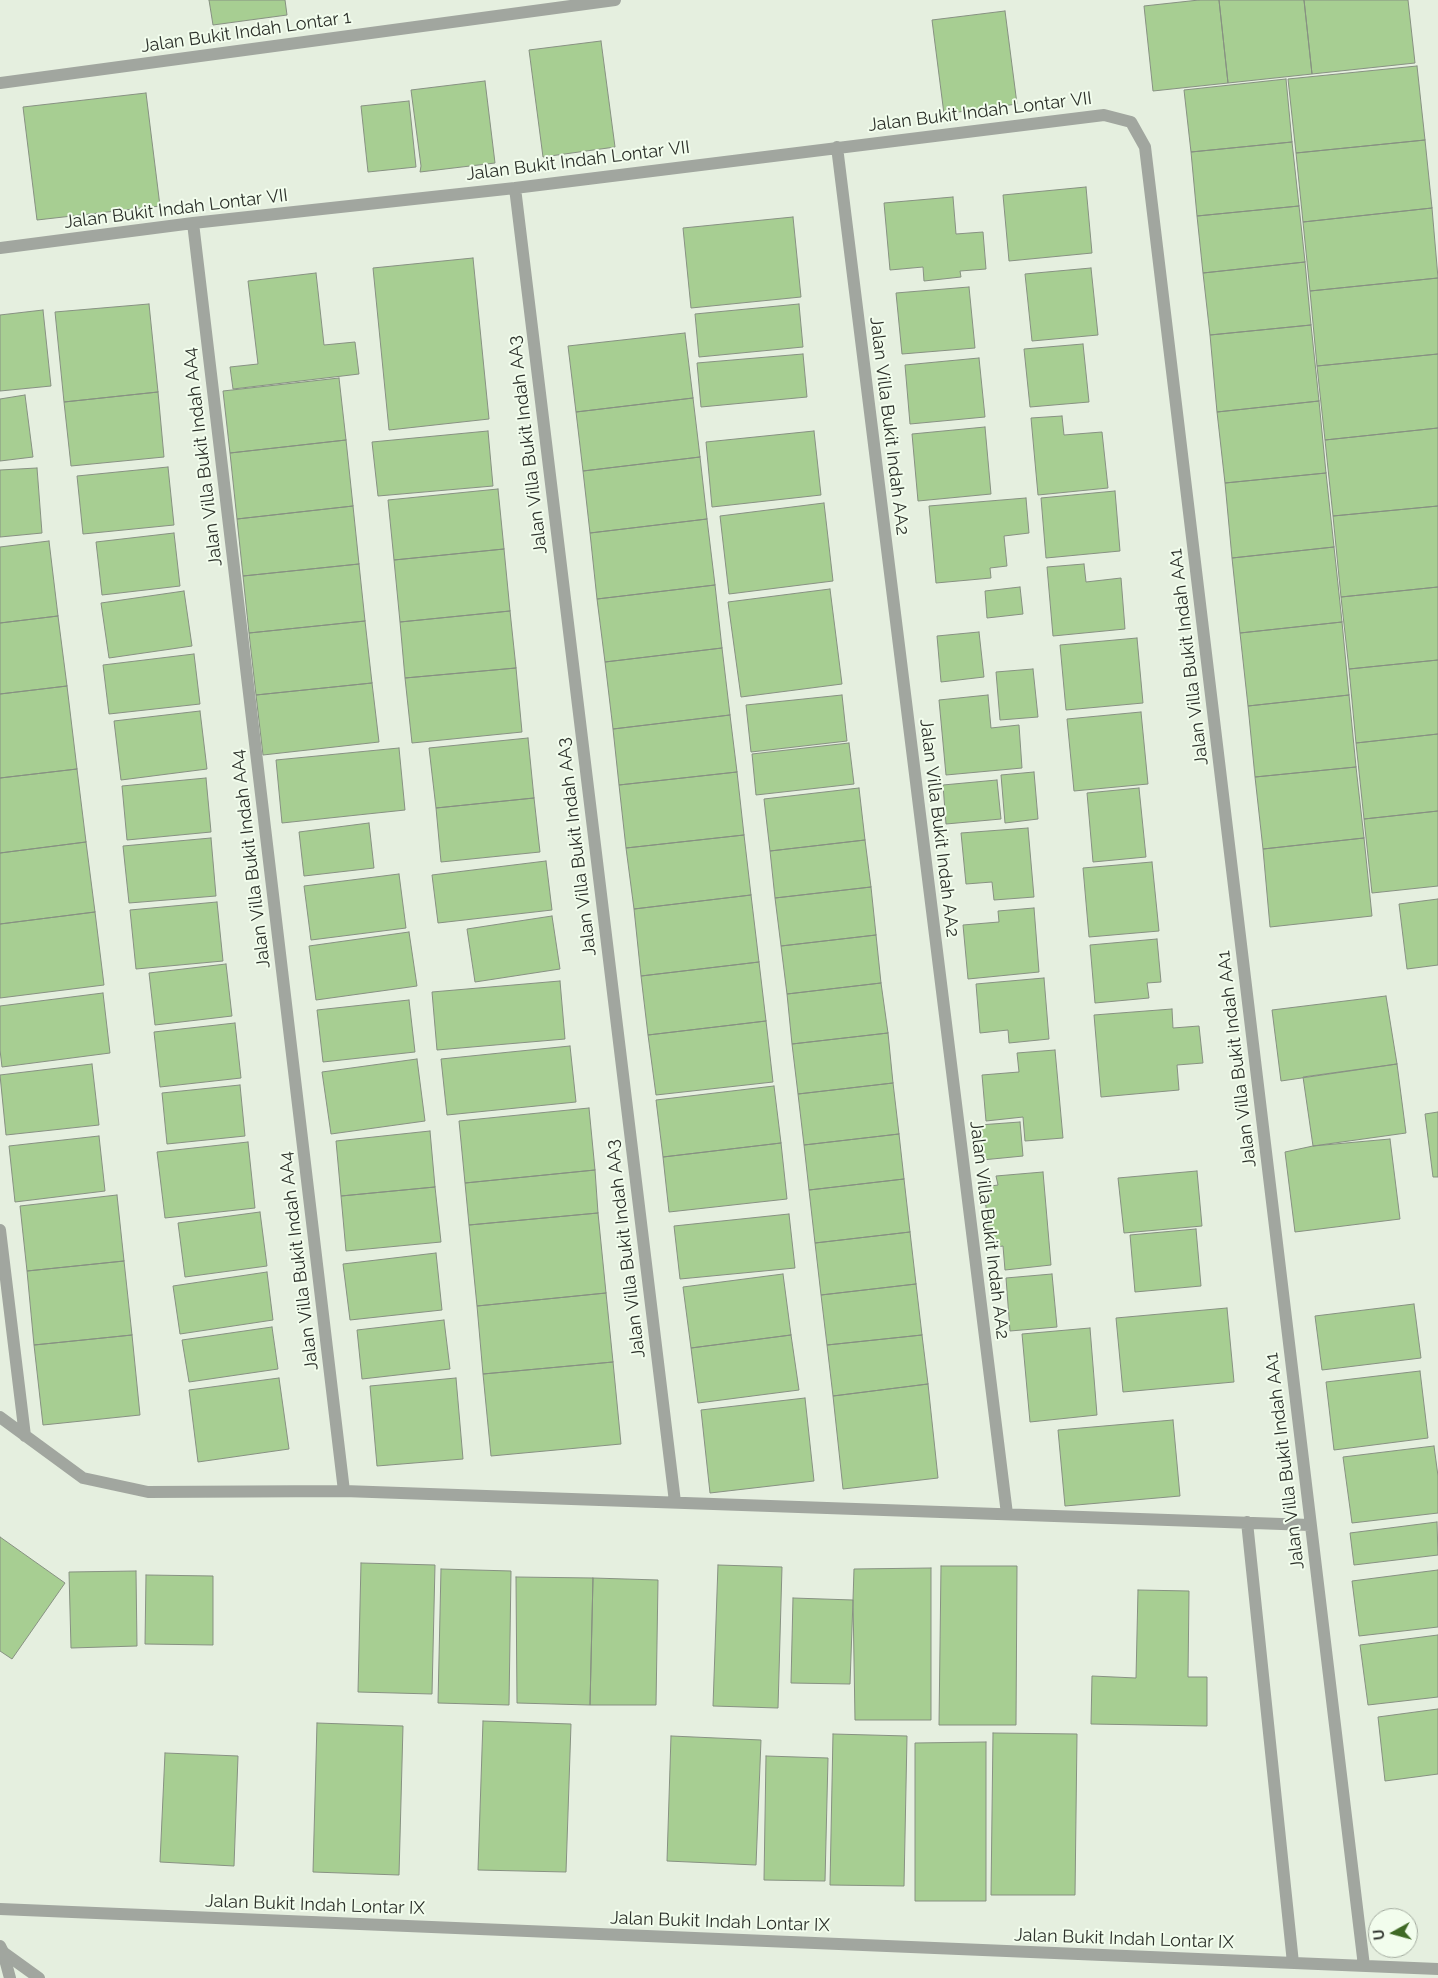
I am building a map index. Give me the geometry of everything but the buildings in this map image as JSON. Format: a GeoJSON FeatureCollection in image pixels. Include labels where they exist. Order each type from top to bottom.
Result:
{"type":"FeatureCollection","features":[{"type":"Feature","properties":{"kind":"street","name":"Jalan Bukit Indah Lontar 1"},"geometry":{"type":"LineString","coordinates":[[0,83],[615,0]]}},
{"type":"Feature","properties":{"kind":"street","name":"Jalan Bukit Indah Lontar VII"},"geometry":{"type":"LineString","coordinates":[[0,248],[193,223],[515,188],[1104,115],[1131,122],[1145,147]]}},
{"type":"Feature","properties":{"kind":"street","name":"Jalan Villa Bukit Indah AA2"},"geometry":{"type":"LineString","coordinates":[[837,147],[1007,1514]]}},
{"type":"Feature","properties":{"kind":"street","name":"Jalan Villa Bukit Indah AA1"},"geometry":{"type":"LineString","coordinates":[[1145,147],[1364,1966]]}},
{"type":"Feature","properties":{"kind":"street","name":"Jalan Villa Bukit Indah AA3"},"geometry":{"type":"LineString","coordinates":[[515,188],[675,1502]]}},
{"type":"Feature","properties":{"kind":"street","name":"Jalan Villa Bukit Indah AA4"},"geometry":{"type":"LineString","coordinates":[[193,223],[344,1490]]}},
{"type":"Feature","properties":{"kind":"street"},"geometry":{"type":"LineString","coordinates":[[0,1230],[25,1436]]}},
{"type":"Feature","properties":{"kind":"street"},"geometry":{"type":"LineString","coordinates":[[0,1417],[83,1478],[148,1492],[344,1490],[1310,1525]]}},
{"type":"Feature","properties":{"kind":"street"},"geometry":{"type":"LineString","coordinates":[[1247,1522],[1293,1963]]}},
{"type":"Feature","properties":{"kind":"street","name":"Jalan Bukit Indah Lontar IX"},"geometry":{"type":"LineString","coordinates":[[0,1909],[1438,1969]]}},
{"type":"Feature","properties":{"kind":"street"},"geometry":{"type":"LineString","coordinates":[[2,1949],[10,1978]]}},
{"type":"Feature","properties":{"kind":"street"},"geometry":{"type":"LineString","coordinates":[[2,1949],[39,1978]]}}]}
